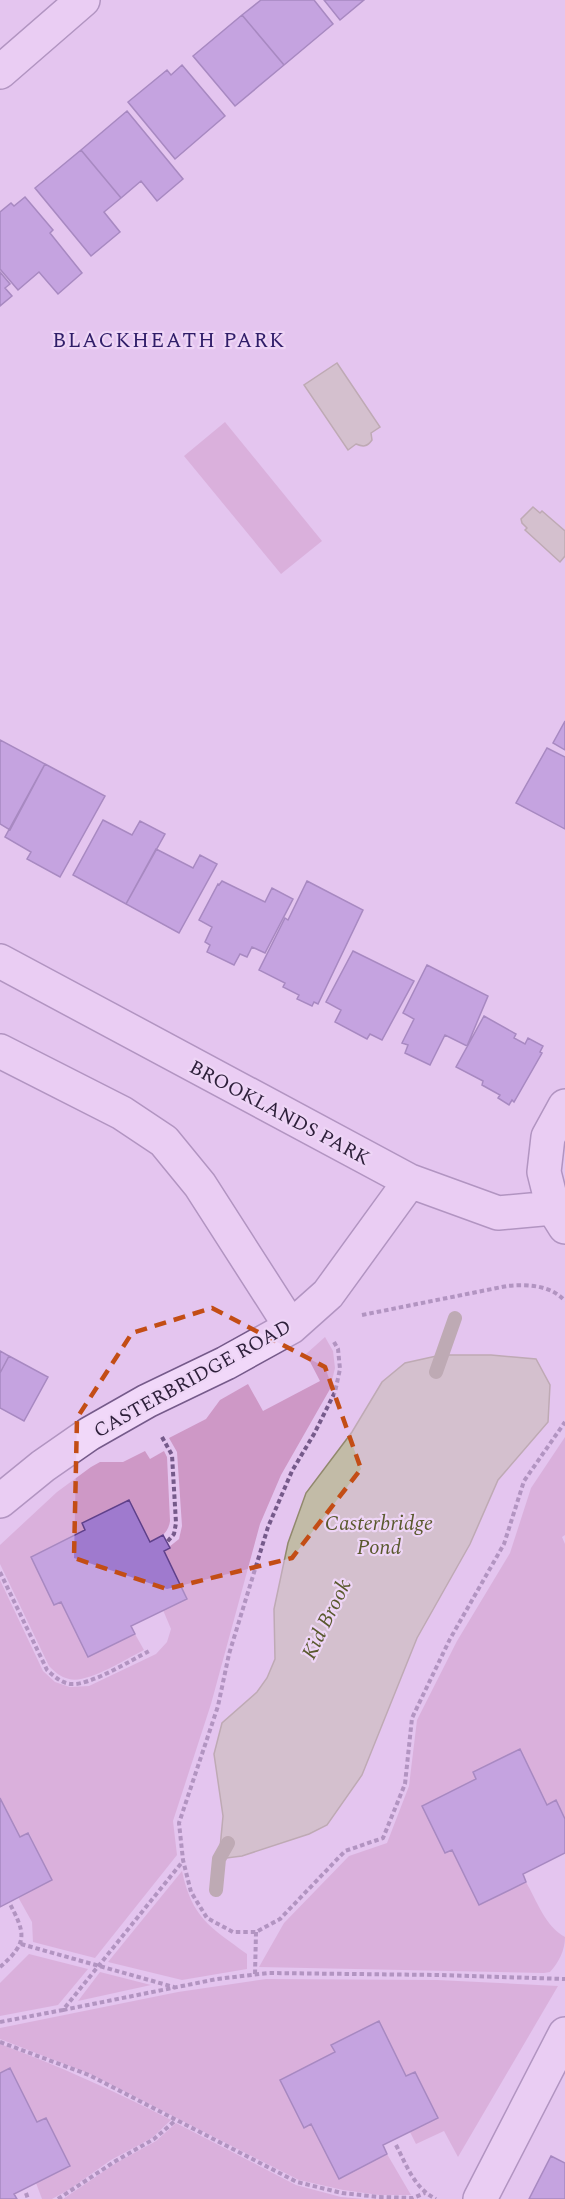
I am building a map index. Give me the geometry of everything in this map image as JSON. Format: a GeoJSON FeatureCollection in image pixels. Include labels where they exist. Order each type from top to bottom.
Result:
{"type":"FeatureCollection","features":[{"type":"Feature","properties":{"kind":"street"},"geometry":{"type":"LineString","coordinates":[[0,72],[82,0]]}},
{"type":"Feature","properties":{"kind":"street","name":"BROOKLANDS PARK"},"geometry":{"type":"LineString","coordinates":[[0,961],[410,1182],[498,1213],[559,1218]]}},
{"type":"Feature","properties":{"kind":"street"},"geometry":{"type":"LineString","coordinates":[[0,1051],[122,1113],[164,1141],[200,1185],[291,1327]]}},
{"type":"Feature","properties":{"kind":"street"},"geometry":{"type":"LineString","coordinates":[[559,1218],[544,1172],[548,1137],[565,1106]]}},
{"type":"Feature","properties":{"kind":"street","name":"CASTERBRIDGE ROAD"},"geometry":{"type":"LineString","coordinates":[[0,1501],[43,1466],[89,1434],[147,1401],[226,1363],[291,1327],[328,1294],[410,1182]]}},
{"type":"Feature","properties":{"kind":"street"},"geometry":{"type":"LineString","coordinates":[[480,2199],[565,2034]]}},
{"type":"Feature","properties":{"kind":"path"},"geometry":{"type":"LineString","coordinates":[[358,1316],[525,1284],[560,1295],[565,1301]]}},
{"type":"Feature","properties":{"kind":"path"},"geometry":{"type":"LineString","coordinates":[[333,1338],[338,1349],[340,1369],[335,1392],[292,1471],[268,1527],[230,1654],[218,1706],[179,1823],[183,1860],[191,1892],[207,1918],[233,1932],[256,1932],[280,1919],[345,1851],[383,1838],[405,1784],[412,1718],[450,1639],[504,1544],[524,1481],[565,1422]]}},
{"type":"Feature","properties":{"kind":"path"},"geometry":{"type":"LineString","coordinates":[[162,1437],[172,1455],[176,1523],[174,1534],[166,1542]]}},
{"type":"Feature","properties":{"kind":"path"},"geometry":{"type":"LineString","coordinates":[[0,1572],[47,1670],[56,1678],[70,1684],[83,1683],[149,1651]]}},
{"type":"Feature","properties":{"kind":"path"},"geometry":{"type":"LineString","coordinates":[[63,2010],[183,1860]]}},
{"type":"Feature","properties":{"kind":"path"},"geometry":{"type":"LineString","coordinates":[[0,1967],[21,1944],[22,1928],[9,1902]]}},
{"type":"Feature","properties":{"kind":"path"},"geometry":{"type":"LineString","coordinates":[[255,1974],[256,1932]]}},
{"type":"Feature","properties":{"kind":"path"},"geometry":{"type":"LineString","coordinates":[[21,1944],[175,1987]]}},
{"type":"Feature","properties":{"kind":"path"},"geometry":{"type":"LineString","coordinates":[[0,2022],[175,1987],[255,1974],[331,1972],[565,1979]]}},
{"type":"Feature","properties":{"kind":"path"},"geometry":{"type":"LineString","coordinates":[[0,2042],[89,2075],[297,2182],[342,2193],[378,2197],[413,2198],[425,2193]]}},
{"type":"Feature","properties":{"kind":"path"},"geometry":{"type":"LineString","coordinates":[[58,2199],[154,2139],[176,2120]]}},
{"type":"Feature","properties":{"kind":"path"},"geometry":{"type":"LineString","coordinates":[[396,2145],[415,2182],[425,2193],[436,2199]]}},
{"type":"Feature","properties":{"kind":"path"},"geometry":{"type":"LineString","coordinates":[[26,2193],[28,2199]]}},
{"type":"Feature","properties":{"kind":"highlighted area"},"geometry":{"type":"Polygon","coordinates":[[[212,1308],[325,1367],[361,1469],[292,1558],[167,1589],[74,1558],[77,1418],[132,1333],[212,1308]]]}},
{"type":"Feature","properties":{"kind":"shaded area"},"geometry":{"type":"Polygon","coordinates":[[[225,422],[322,541],[281,574],[184,456],[225,422]]]}},
{"type":"Feature","properties":{"kind":"shaded area"},"geometry":{"type":"Polygon","coordinates":[[[325,1337],[333,1351],[335,1368],[330,1389],[281,1475],[260,1524],[211,1704],[173,1821],[177,1855],[95,1958],[33,1942],[32,1922],[18,1897],[52,1880],[29,1833],[20,1837],[0,1798],[0,1580],[43,1671],[55,1682],[70,1687],[89,1686],[156,1654],[167,1642],[171,1629],[163,1610],[187,1598],[164,1551],[179,1539],[182,1526],[177,1452],[169,1438],[206,1419],[220,1400],[248,1384],[263,1411],[320,1381],[306,1354],[325,1337]]]}},
{"type":"Feature","properties":{"kind":"shaded area"},"geometry":{"type":"Polygon","coordinates":[[[565,1437],[565,1535],[562,1537],[565,1544],[565,1819],[556,1801],[547,1805],[520,1749],[473,1772],[476,1779],[422,1806],[445,1853],[452,1850],[479,1904],[526,1882],[547,1920],[565,1937],[559,1960],[550,1972],[544,1973],[259,1967],[284,1923],[349,1856],[387,1843],[409,1786],[417,1720],[457,1641],[510,1553],[531,1488],[565,1437]]]}},
{"type":"Feature","properties":{"kind":"shaded area"},"geometry":{"type":"Polygon","coordinates":[[[145,1451],[150,1459],[164,1451],[167,1457],[170,1521],[168,1529],[163,1534],[150,1542],[129,1500],[82,1523],[85,1530],[31,1557],[54,1605],[61,1602],[88,1656],[135,1634],[144,1650],[86,1678],[77,1680],[66,1678],[49,1666],[0,1564],[0,1545],[57,1492],[91,1467],[100,1462],[123,1462],[145,1451]]]}},
{"type":"Feature","properties":{"kind":"shaded area"},"geometry":{"type":"Polygon","coordinates":[[[182,1871],[186,1887],[197,1911],[213,1928],[247,1954],[247,1969],[182,1980],[108,1962],[182,1871]]]}},
{"type":"Feature","properties":{"kind":"shaded area"},"geometry":{"type":"Polygon","coordinates":[[[29,1954],[88,1969],[58,2005],[0,2016],[0,1983],[29,1954]]]}},
{"type":"Feature","properties":{"kind":"shaded area"},"geometry":{"type":"Polygon","coordinates":[[[100,1972],[151,1985],[78,2001],[100,1972]]]}},
{"type":"Feature","properties":{"kind":"shaded area"},"geometry":{"type":"Polygon","coordinates":[[[266,1979],[437,1980],[558,1986],[458,2157],[444,2131],[416,2144],[410,2132],[438,2117],[415,2072],[406,2076],[379,2021],[331,2045],[335,2052],[280,2080],[304,2128],[311,2124],[339,2178],[387,2154],[411,2195],[379,2195],[299,2180],[90,2074],[0,2039],[0,2028],[178,1992],[266,1979]]]}},
{"type":"Feature","properties":{"kind":"shaded area"},"geometry":{"type":"Polygon","coordinates":[[[0,2044],[87,2079],[171,2120],[152,2138],[111,2160],[70,2189],[52,2199],[42,2199],[36,2183],[70,2165],[46,2118],[37,2122],[10,2068],[0,2073],[0,2044]]]}},
{"type":"Feature","properties":{"kind":"shaded area"},"geometry":{"type":"Polygon","coordinates":[[[176,2123],[296,2185],[341,2197],[364,2199],[63,2199],[116,2163],[156,2141],[176,2123]]]}},
{"type":"Feature","properties":{"kind":"water"},"geometry":{"type":"Polygon","coordinates":[[[337,363],[380,427],[371,433],[372,440],[367,445],[356,444],[348,450],[304,385],[337,363]]]}},
{"type":"Feature","properties":{"kind":"water"},"geometry":{"type":"Polygon","coordinates":[[[533,507],[540,513],[542,511],[565,531],[565,556],[560,562],[525,530],[527,528],[521,519],[533,507]]]}},
{"type":"Feature","properties":{"kind":"water","name":"Casterbridge Pond"},"geometry":{"type":"Polygon","coordinates":[[[441,1355],[491,1355],[536,1359],[550,1385],[548,1422],[498,1480],[470,1544],[417,1638],[362,1775],[327,1825],[309,1834],[242,1856],[219,1859],[223,1816],[214,1754],[222,1723],[257,1692],[267,1678],[275,1659],[274,1609],[288,1543],[306,1493],[352,1432],[382,1382],[405,1363],[441,1355]]]}},
{"type":"Feature","properties":{"kind":"building"},"geometry":{"type":"Polygon","coordinates":[[[261,0],[314,0],[333,24],[284,65],[242,15],[261,0]]]}},
{"type":"Feature","properties":{"kind":"building"},"geometry":{"type":"Polygon","coordinates":[[[324,0],[364,0],[340,20],[324,0]]]}},
{"type":"Feature","properties":{"kind":"building"},"geometry":{"type":"Polygon","coordinates":[[[242,15],[284,65],[235,106],[193,56],[242,15]]]}},
{"type":"Feature","properties":{"kind":"building"},"geometry":{"type":"Polygon","coordinates":[[[182,65],[225,116],[175,159],[128,102],[167,70],[171,75],[182,65]]]}},
{"type":"Feature","properties":{"kind":"building"},"geometry":{"type":"Polygon","coordinates":[[[127,111],[183,179],[157,201],[141,181],[121,198],[81,150],[127,111]]]}},
{"type":"Feature","properties":{"kind":"building"},"geometry":{"type":"Polygon","coordinates":[[[81,150],[121,198],[104,212],[120,232],[91,256],[35,188],[81,150]]]}},
{"type":"Feature","properties":{"kind":"building"},"geometry":{"type":"Polygon","coordinates":[[[25,197],[53,230],[50,233],[82,273],[58,294],[39,272],[18,290],[0,269],[0,212],[11,203],[14,206],[25,197]]]}},
{"type":"Feature","properties":{"kind":"building"},"geometry":{"type":"Polygon","coordinates":[[[0,272],[10,284],[5,288],[12,296],[0,306],[0,272]]]}},
{"type":"Feature","properties":{"kind":"building"},"geometry":{"type":"Polygon","coordinates":[[[565,721],[565,750],[553,743],[565,721]]]}},
{"type":"Feature","properties":{"kind":"building"},"geometry":{"type":"Polygon","coordinates":[[[0,740],[45,764],[10,830],[0,824],[0,740]]]}},
{"type":"Feature","properties":{"kind":"building"},"geometry":{"type":"Polygon","coordinates":[[[547,748],[565,757],[565,829],[516,803],[547,748]]]}},
{"type":"Feature","properties":{"kind":"building"},"geometry":{"type":"Polygon","coordinates":[[[45,764],[105,796],[60,877],[27,859],[31,852],[5,837],[45,764]]]}},
{"type":"Feature","properties":{"kind":"building"},"geometry":{"type":"Polygon","coordinates":[[[103,820],[132,835],[140,821],[165,834],[126,904],[73,875],[103,820]]]}},
{"type":"Feature","properties":{"kind":"building"},"geometry":{"type":"Polygon","coordinates":[[[156,849],[193,868],[200,855],[217,864],[179,933],[126,904],[156,849]]]}},
{"type":"Feature","properties":{"kind":"building"},"geometry":{"type":"Polygon","coordinates":[[[222,881],[265,902],[272,888],[293,899],[265,953],[252,947],[247,957],[240,954],[234,965],[207,952],[210,945],[205,942],[212,927],[199,920],[218,884],[222,881]]]}},
{"type":"Feature","properties":{"kind":"building"},"geometry":{"type":"Polygon","coordinates":[[[307,881],[363,910],[318,1004],[314,1002],[312,1006],[297,999],[299,995],[283,987],[285,983],[259,970],[307,881]]]}},
{"type":"Feature","properties":{"kind":"building"},"geometry":{"type":"Polygon","coordinates":[[[353,951],[414,981],[382,1040],[370,1034],[367,1039],[335,1022],[341,1010],[326,1002],[353,951]]]}},
{"type":"Feature","properties":{"kind":"building"},"geometry":{"type":"Polygon","coordinates":[[[427,965],[488,996],[467,1046],[445,1035],[430,1065],[405,1053],[408,1045],[402,1043],[414,1019],[403,1013],[427,965]]]}},
{"type":"Feature","properties":{"kind":"building"},"geometry":{"type":"Polygon","coordinates":[[[484,1016],[516,1034],[514,1038],[525,1044],[528,1038],[543,1046],[540,1052],[542,1053],[514,1102],[512,1100],[509,1105],[498,1098],[500,1095],[482,1085],[483,1081],[456,1067],[484,1016]]]}},
{"type":"Feature","properties":{"kind":"building"},"geometry":{"type":"Polygon","coordinates":[[[0,1351],[9,1356],[0,1373],[0,1351]]]}},
{"type":"Feature","properties":{"kind":"building"},"geometry":{"type":"Polygon","coordinates":[[[9,1356],[48,1377],[24,1421],[0,1408],[0,1373],[9,1356]]]}},
{"type":"Feature","properties":{"kind":"building"},"geometry":{"type":"Polygon","coordinates":[[[129,1500],[150,1542],[163,1535],[170,1548],[164,1551],[187,1599],[131,1626],[135,1634],[88,1657],[61,1602],[54,1605],[31,1557],[85,1530],[82,1523],[129,1500]]]}},
{"type":"Feature","properties":{"kind":"building"},"geometry":{"type":"Polygon","coordinates":[[[520,1749],[547,1805],[556,1800],[565,1819],[565,1853],[523,1874],[526,1882],[479,1905],[452,1850],[445,1853],[422,1806],[476,1779],[473,1772],[520,1749]]]}},
{"type":"Feature","properties":{"kind":"building"},"geometry":{"type":"Polygon","coordinates":[[[0,1798],[20,1837],[28,1833],[52,1880],[0,1907],[0,1798]]]}},
{"type":"Feature","properties":{"kind":"building"},"geometry":{"type":"Polygon","coordinates":[[[379,2021],[406,2076],[415,2072],[438,2118],[383,2145],[387,2154],[339,2179],[311,2124],[304,2128],[280,2080],[335,2052],[331,2045],[379,2021]]]}},
{"type":"Feature","properties":{"kind":"building"},"geometry":{"type":"Polygon","coordinates":[[[10,2068],[37,2122],[46,2118],[70,2166],[14,2194],[17,2199],[0,2199],[0,2073],[10,2068]]]}},
{"type":"Feature","properties":{"kind":"building"},"geometry":{"type":"Polygon","coordinates":[[[551,2156],[565,2163],[565,2199],[529,2199],[551,2156]]]}},
{"type":"Feature","properties":{"kind":"waterway","name":"Kid Brook"},"geometry":{"type":"LineString","coordinates":[[436,1372],[455,1318]]}},
{"type":"Feature","properties":{"kind":"waterway","name":"Kid Brook"},"geometry":{"type":"LineString","coordinates":[[216,1890],[219,1859],[228,1843]]}},
{"type":"Feature","properties":{"kind":"district","name":"BLACKHEATH PARK"},"geometry":{"type":"Point","coordinates":[169,340]}}]}
